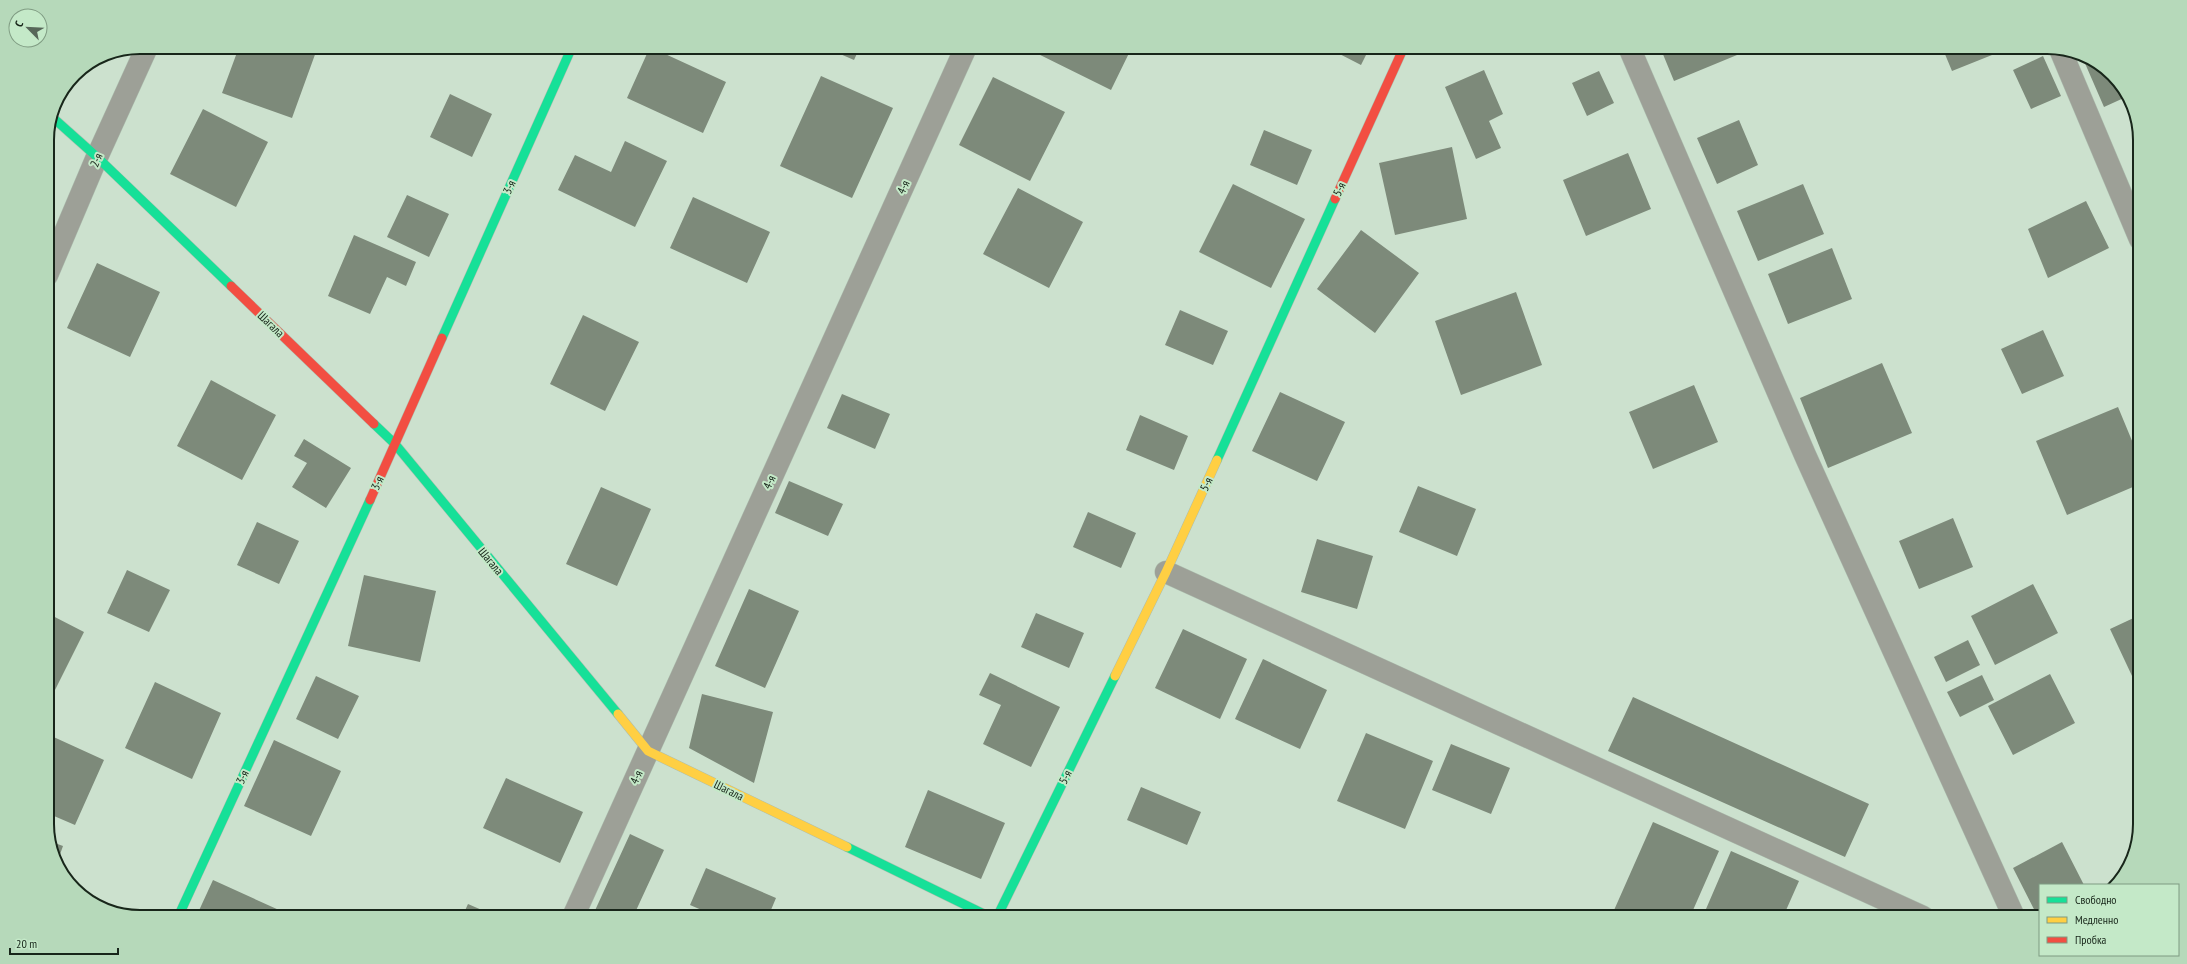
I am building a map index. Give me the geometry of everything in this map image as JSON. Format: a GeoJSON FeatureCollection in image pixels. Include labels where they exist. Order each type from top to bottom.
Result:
{"type":"FeatureCollection","features":[{"type":"Feature","properties":{"kind":"street","name":"2-я"},"geometry":{"type":"LineString","coordinates":[[54,258],[97,157],[144,54]]}},
{"type":"Feature","properties":{"kind":"street","name":"3-я"},"geometry":{"type":"LineString","coordinates":[[181,910],[394,444],[569,54]]}},
{"type":"Feature","properties":{"kind":"street","name":"4-я"},"geometry":{"type":"LineString","coordinates":[[576,910],[963,54]]}},
{"type":"Feature","properties":{"kind":"street","name":"5-я"},"geometry":{"type":"LineString","coordinates":[[999,910],[1166,572],[1401,54]]}},
{"type":"Feature","properties":{"kind":"street"},"geometry":{"type":"LineString","coordinates":[[1632,54],[1805,455],[2011,910]]}},
{"type":"Feature","properties":{"kind":"street"},"geometry":{"type":"LineString","coordinates":[[2063,56],[2133,222]]}},
{"type":"Feature","properties":{"kind":"street","name":"Шагала"},"geometry":{"type":"LineString","coordinates":[[56,121],[97,157],[394,444],[648,751],[976,910]]}},
{"type":"Feature","properties":{"kind":"street"},"geometry":{"type":"LineString","coordinates":[[1166,572],[1908,910]]}},
{"type":"Feature","properties":{"kind":"building"},"geometry":{"type":"Polygon","coordinates":[[[236,54],[315,54],[292,118],[222,93],[236,54]]]}},
{"type":"Feature","properties":{"kind":"building"},"geometry":{"type":"Polygon","coordinates":[[[647,54],[665,54],[726,82],[703,133],[627,98],[647,54]]]}},
{"type":"Feature","properties":{"kind":"building"},"geometry":{"type":"Polygon","coordinates":[[[840,54],[857,54],[854,60],[840,54]]]}},
{"type":"Feature","properties":{"kind":"building"},"geometry":{"type":"Polygon","coordinates":[[[1038,54],[1129,54],[1111,90],[1038,54]]]}},
{"type":"Feature","properties":{"kind":"building"},"geometry":{"type":"Polygon","coordinates":[[[1340,54],[1366,54],[1361,65],[1340,54]]]}},
{"type":"Feature","properties":{"kind":"building"},"geometry":{"type":"Polygon","coordinates":[[[1663,54],[1737,54],[1737,55],[1674,81],[1663,54]]]}},
{"type":"Feature","properties":{"kind":"building"},"geometry":{"type":"Polygon","coordinates":[[[1945,54],[1994,54],[1952,71],[1945,54]]]}},
{"type":"Feature","properties":{"kind":"building"},"geometry":{"type":"Polygon","coordinates":[[[2043,56],[2061,96],[2031,109],[2013,70],[2043,56]]]}},
{"type":"Feature","properties":{"kind":"building"},"geometry":{"type":"Polygon","coordinates":[[[2085,63],[2090,65],[2108,79],[2119,92],[2122,99],[2104,107],[2085,63]]]}},
{"type":"Feature","properties":{"kind":"building"},"geometry":{"type":"Polygon","coordinates":[[[1484,70],[1503,114],[1489,121],[1501,148],[1476,159],[1445,87],[1484,70]]]}},
{"type":"Feature","properties":{"kind":"building"},"geometry":{"type":"Polygon","coordinates":[[[1599,71],[1614,103],[1587,116],[1572,83],[1599,71]]]}},
{"type":"Feature","properties":{"kind":"building"},"geometry":{"type":"Polygon","coordinates":[[[821,76],[893,108],[852,198],[780,166],[821,76]]]}},
{"type":"Feature","properties":{"kind":"building"},"geometry":{"type":"Polygon","coordinates":[[[993,77],[1065,112],[1030,181],[959,145],[993,77]]]}},
{"type":"Feature","properties":{"kind":"building"},"geometry":{"type":"Polygon","coordinates":[[[450,94],[492,114],[472,157],[430,137],[450,94]]]}},
{"type":"Feature","properties":{"kind":"building"},"geometry":{"type":"Polygon","coordinates":[[[203,109],[268,142],[236,207],[170,174],[203,109]]]}},
{"type":"Feature","properties":{"kind":"building"},"geometry":{"type":"Polygon","coordinates":[[[1739,120],[1758,165],[1717,184],[1697,138],[1739,120]]]}},
{"type":"Feature","properties":{"kind":"building"},"geometry":{"type":"Polygon","coordinates":[[[1264,130],[1312,150],[1297,185],[1250,165],[1264,130]]]}},
{"type":"Feature","properties":{"kind":"building"},"geometry":{"type":"Polygon","coordinates":[[[625,141],[667,161],[635,227],[558,190],[575,155],[611,172],[625,141]]]}},
{"type":"Feature","properties":{"kind":"building"},"geometry":{"type":"Polygon","coordinates":[[[1452,147],[1467,219],[1395,235],[1379,163],[1452,147]]]}},
{"type":"Feature","properties":{"kind":"building"},"geometry":{"type":"Polygon","coordinates":[[[1628,153],[1651,209],[1586,236],[1563,180],[1628,153]]]}},
{"type":"Feature","properties":{"kind":"building"},"geometry":{"type":"Polygon","coordinates":[[[1233,184],[1305,219],[1271,288],[1199,252],[1233,184]]]}},
{"type":"Feature","properties":{"kind":"building"},"geometry":{"type":"Polygon","coordinates":[[[1803,184],[1824,234],[1758,261],[1737,211],[1803,184]]]}},
{"type":"Feature","properties":{"kind":"building"},"geometry":{"type":"Polygon","coordinates":[[[1018,188],[1083,222],[1049,288],[983,254],[1018,188]]]}},
{"type":"Feature","properties":{"kind":"building"},"geometry":{"type":"Polygon","coordinates":[[[407,195],[449,214],[429,257],[387,237],[407,195]]]}},
{"type":"Feature","properties":{"kind":"building"},"geometry":{"type":"Polygon","coordinates":[[[693,197],[770,232],[747,283],[670,248],[693,197]]]}},
{"type":"Feature","properties":{"kind":"building"},"geometry":{"type":"Polygon","coordinates":[[[2086,201],[2109,248],[2048,278],[2028,229],[2086,201]]]}},
{"type":"Feature","properties":{"kind":"building"},"geometry":{"type":"Polygon","coordinates":[[[1361,230],[1419,273],[1375,333],[1317,289],[1361,230]]]}},
{"type":"Feature","properties":{"kind":"building"},"geometry":{"type":"Polygon","coordinates":[[[354,235],[416,262],[406,286],[387,277],[370,314],[328,296],[354,235]]]}},
{"type":"Feature","properties":{"kind":"building"},"geometry":{"type":"Polygon","coordinates":[[[1832,248],[1852,299],[1788,324],[1768,274],[1832,248]]]}},
{"type":"Feature","properties":{"kind":"building"},"geometry":{"type":"Polygon","coordinates":[[[97,263],[160,292],[130,357],[67,328],[97,263]]]}},
{"type":"Feature","properties":{"kind":"building"},"geometry":{"type":"Polygon","coordinates":[[[1516,292],[1542,365],[1461,395],[1435,321],[1516,292]]]}},
{"type":"Feature","properties":{"kind":"building"},"geometry":{"type":"Polygon","coordinates":[[[1180,310],[1228,331],[1213,365],[1165,345],[1180,310]]]}},
{"type":"Feature","properties":{"kind":"building"},"geometry":{"type":"Polygon","coordinates":[[[583,315],[639,342],[605,411],[550,384],[583,315]]]}},
{"type":"Feature","properties":{"kind":"building"},"geometry":{"type":"Polygon","coordinates":[[[2043,330],[2064,376],[2022,394],[2001,349],[2043,330]]]}},
{"type":"Feature","properties":{"kind":"building"},"geometry":{"type":"Polygon","coordinates":[[[1882,363],[1912,433],[1828,468],[1800,398],[1882,363]]]}},
{"type":"Feature","properties":{"kind":"building"},"geometry":{"type":"Polygon","coordinates":[[[211,380],[276,415],[242,480],[177,446],[211,380]]]}},
{"type":"Feature","properties":{"kind":"building"},"geometry":{"type":"Polygon","coordinates":[[[1694,385],[1718,442],[1653,469],[1629,412],[1694,385]]]}},
{"type":"Feature","properties":{"kind":"building"},"geometry":{"type":"Polygon","coordinates":[[[1280,392],[1345,422],[1317,481],[1252,451],[1280,392]]]}},
{"type":"Feature","properties":{"kind":"building"},"geometry":{"type":"Polygon","coordinates":[[[842,394],[890,414],[875,449],[827,428],[842,394]]]}},
{"type":"Feature","properties":{"kind":"building"},"geometry":{"type":"Polygon","coordinates":[[[2118,407],[2133,443],[2133,487],[2067,515],[2036,441],[2118,407]]]}},
{"type":"Feature","properties":{"kind":"building"},"geometry":{"type":"Polygon","coordinates":[[[1140,415],[1188,436],[1174,470],[1126,450],[1140,415]]]}},
{"type":"Feature","properties":{"kind":"building"},"geometry":{"type":"Polygon","coordinates":[[[304,439],[351,468],[326,508],[292,487],[307,463],[294,456],[304,439]]]}},
{"type":"Feature","properties":{"kind":"building"},"geometry":{"type":"Polygon","coordinates":[[[789,481],[843,504],[828,536],[775,513],[789,481]]]}},
{"type":"Feature","properties":{"kind":"building"},"geometry":{"type":"Polygon","coordinates":[[[1418,486],[1476,509],[1457,556],[1399,532],[1418,486]]]}},
{"type":"Feature","properties":{"kind":"building"},"geometry":{"type":"Polygon","coordinates":[[[601,487],[651,509],[617,586],[566,564],[601,487]]]}},
{"type":"Feature","properties":{"kind":"building"},"geometry":{"type":"Polygon","coordinates":[[[1088,512],[1136,533],[1121,568],[1073,547],[1088,512]]]}},
{"type":"Feature","properties":{"kind":"building"},"geometry":{"type":"Polygon","coordinates":[[[1953,518],[1973,567],[1919,589],[1899,541],[1953,518]]]}},
{"type":"Feature","properties":{"kind":"building"},"geometry":{"type":"Polygon","coordinates":[[[257,522],[299,541],[279,584],[237,565],[257,522]]]}},
{"type":"Feature","properties":{"kind":"building"},"geometry":{"type":"Polygon","coordinates":[[[1317,539],[1373,556],[1357,609],[1301,592],[1317,539]]]}},
{"type":"Feature","properties":{"kind":"building"},"geometry":{"type":"Polygon","coordinates":[[[127,570],[170,590],[149,632],[107,613],[127,570]]]}},
{"type":"Feature","properties":{"kind":"building"},"geometry":{"type":"Polygon","coordinates":[[[364,575],[436,591],[420,662],[348,646],[364,575]]]}},
{"type":"Feature","properties":{"kind":"building"},"geometry":{"type":"Polygon","coordinates":[[[2033,584],[2058,633],[1995,665],[1971,616],[2033,584]]]}},
{"type":"Feature","properties":{"kind":"building"},"geometry":{"type":"Polygon","coordinates":[[[749,589],[799,611],[765,688],[715,666],[749,589]]]}},
{"type":"Feature","properties":{"kind":"building"},"geometry":{"type":"Polygon","coordinates":[[[1036,613],[1084,633],[1069,668],[1021,647],[1036,613]]]}},
{"type":"Feature","properties":{"kind":"building"},"geometry":{"type":"Polygon","coordinates":[[[54,617],[84,632],[54,692],[54,617]]]}},
{"type":"Feature","properties":{"kind":"building"},"geometry":{"type":"Polygon","coordinates":[[[2133,618],[2133,678],[2110,629],[2133,618]]]}},
{"type":"Feature","properties":{"kind":"building"},"geometry":{"type":"Polygon","coordinates":[[[1183,629],[1247,659],[1220,719],[1155,688],[1183,629]]]}},
{"type":"Feature","properties":{"kind":"building"},"geometry":{"type":"Polygon","coordinates":[[[1968,640],[1980,665],[1946,682],[1934,657],[1968,640]]]}},
{"type":"Feature","properties":{"kind":"building"},"geometry":{"type":"Polygon","coordinates":[[[1263,659],[1327,690],[1300,749],[1235,719],[1263,659]]]}},
{"type":"Feature","properties":{"kind":"building"},"geometry":{"type":"Polygon","coordinates":[[[990,673],[1060,707],[1031,767],[983,744],[1001,705],[979,695],[990,673]]]}},
{"type":"Feature","properties":{"kind":"building"},"geometry":{"type":"Polygon","coordinates":[[[2050,674],[2075,723],[2013,755],[1988,706],[2050,674]]]}},
{"type":"Feature","properties":{"kind":"building"},"geometry":{"type":"Polygon","coordinates":[[[1982,675],[1994,700],[1960,717],[1947,692],[1982,675]]]}},
{"type":"Feature","properties":{"kind":"building"},"geometry":{"type":"Polygon","coordinates":[[[316,676],[359,696],[338,739],[296,719],[316,676]]]}},
{"type":"Feature","properties":{"kind":"building"},"geometry":{"type":"Polygon","coordinates":[[[155,682],[221,713],[192,779],[125,748],[155,682]]]}},
{"type":"Feature","properties":{"kind":"building"},"geometry":{"type":"Polygon","coordinates":[[[702,694],[773,712],[754,783],[689,748],[702,694]]]}},
{"type":"Feature","properties":{"kind":"building"},"geometry":{"type":"Polygon","coordinates":[[[1633,697],[1869,804],[1845,857],[1608,751],[1633,697]]]}},
{"type":"Feature","properties":{"kind":"building"},"geometry":{"type":"Polygon","coordinates":[[[1366,733],[1433,761],[1405,829],[1337,801],[1366,733]]]}},
{"type":"Feature","properties":{"kind":"building"},"geometry":{"type":"Polygon","coordinates":[[[54,737],[104,760],[75,825],[54,816],[54,737]]]}},
{"type":"Feature","properties":{"kind":"building"},"geometry":{"type":"Polygon","coordinates":[[[274,740],[341,771],[311,836],[244,806],[274,740]]]}},
{"type":"Feature","properties":{"kind":"building"},"geometry":{"type":"Polygon","coordinates":[[[1451,744],[1510,768],[1491,814],[1432,790],[1451,744]]]}},
{"type":"Feature","properties":{"kind":"building"},"geometry":{"type":"Polygon","coordinates":[[[506,778],[583,812],[560,863],[483,828],[506,778]]]}},
{"type":"Feature","properties":{"kind":"building"},"geometry":{"type":"Polygon","coordinates":[[[1141,787],[1201,812],[1187,845],[1127,820],[1141,787]]]}},
{"type":"Feature","properties":{"kind":"building"},"geometry":{"type":"Polygon","coordinates":[[[928,790],[1005,823],[981,879],[905,847],[928,790]]]}},
{"type":"Feature","properties":{"kind":"building"},"geometry":{"type":"Polygon","coordinates":[[[1653,822],[1719,851],[1693,910],[1614,910],[1653,822]]]}},
{"type":"Feature","properties":{"kind":"building"},"geometry":{"type":"Polygon","coordinates":[[[630,834],[664,850],[636,910],[595,910],[630,834]]]}},
{"type":"Feature","properties":{"kind":"building"},"geometry":{"type":"Polygon","coordinates":[[[2062,842],[2083,884],[2039,884],[2039,910],[2034,910],[2013,868],[2062,842]]]}},
{"type":"Feature","properties":{"kind":"building"},"geometry":{"type":"Polygon","coordinates":[[[57,844],[63,846],[60,854],[57,844]]]}},
{"type":"Feature","properties":{"kind":"building"},"geometry":{"type":"Polygon","coordinates":[[[1731,851],[1799,881],[1786,910],[1706,909],[1731,851]]]}},
{"type":"Feature","properties":{"kind":"building"},"geometry":{"type":"Polygon","coordinates":[[[706,868],[776,898],[771,910],[702,910],[690,905],[706,868]]]}},
{"type":"Feature","properties":{"kind":"building"},"geometry":{"type":"Polygon","coordinates":[[[213,880],[279,910],[199,910],[213,880]]]}},
{"type":"Feature","properties":{"kind":"building"},"geometry":{"type":"Polygon","coordinates":[[[468,904],[482,910],[465,910],[468,904]]]}},
{"type":"Feature","properties":{"kind":"traffic: fast"},"geometry":{"type":"LineString","coordinates":[[442,338],[569,54]]}},
{"type":"Feature","properties":{"kind":"traffic: fast"},"geometry":{"type":"LineString","coordinates":[[56,121],[97,157],[231,286]]}},
{"type":"Feature","properties":{"kind":"traffic: fast"},"geometry":{"type":"LineString","coordinates":[[1217,460],[1335,199]]}},
{"type":"Feature","properties":{"kind":"traffic: fast"},"geometry":{"type":"LineString","coordinates":[[374,424],[395,444],[618,714]]}},
{"type":"Feature","properties":{"kind":"traffic: fast"},"geometry":{"type":"LineString","coordinates":[[181,910],[370,500]]}},
{"type":"Feature","properties":{"kind":"traffic: fast"},"geometry":{"type":"LineString","coordinates":[[1000,910],[1115,676]]}},
{"type":"Feature","properties":{"kind":"traffic: fast"},"geometry":{"type":"LineString","coordinates":[[847,847],[976,910]]}},
{"type":"Feature","properties":{"kind":"traffic: slow"},"geometry":{"type":"LineString","coordinates":[[1115,676],[1166,572],[1217,460]]}},
{"type":"Feature","properties":{"kind":"traffic: slow"},"geometry":{"type":"LineString","coordinates":[[618,714],[648,751],[847,847]]}},
{"type":"Feature","properties":{"kind":"traffic: jam"},"geometry":{"type":"LineString","coordinates":[[1335,199],[1401,54]]}},
{"type":"Feature","properties":{"kind":"traffic: jam"},"geometry":{"type":"LineString","coordinates":[[231,286],[374,424]]}},
{"type":"Feature","properties":{"kind":"traffic: jam"},"geometry":{"type":"LineString","coordinates":[[370,500],[442,338]]}}]}
